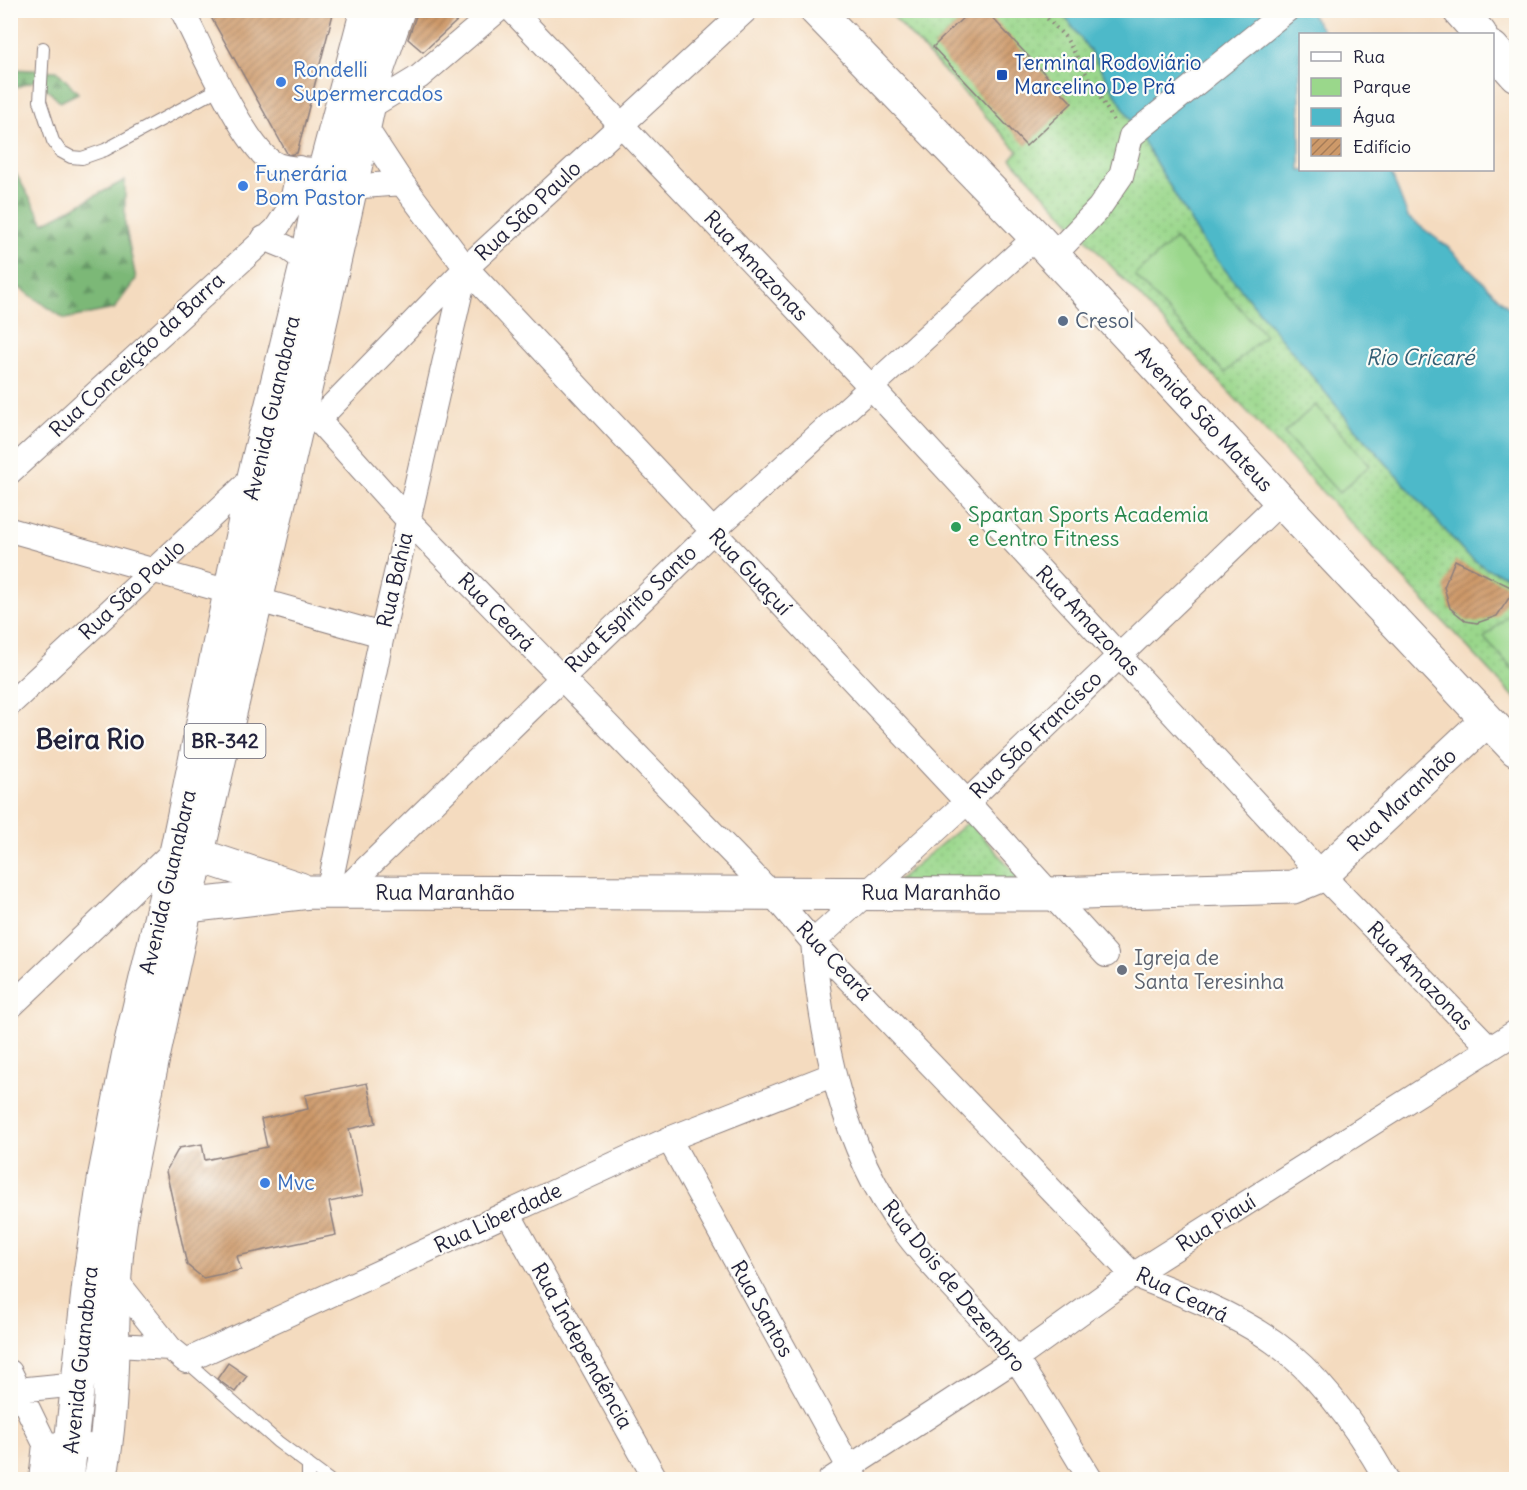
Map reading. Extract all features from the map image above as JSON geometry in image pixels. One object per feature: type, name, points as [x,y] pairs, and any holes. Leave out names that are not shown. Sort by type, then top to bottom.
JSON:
[{"type":"main road","name":"Avenida Guanabara","points":[[100,1479],[107,1447],[99,1344],[105,1174],[131,1042],[188,851],[244,594],[254,477],[307,262],[324,176],[367,10]]},
{"type":"main road","name":"Avenida Guanabara","points":[[244,594],[308,417],[324,176],[366,116],[378,68],[398,10]]},
{"type":"main road","name":"Avenida São Mateus","points":[[816,10],[1044,246],[1516,750]]},
{"type":"main road","points":[[1459,10],[1479,33]]},
{"type":"main road","points":[[1494,50],[1516,75]]},
{"type":"main road","name":"Rua Maranhão","points":[[187,906],[326,893],[1049,894],[1293,887],[1322,875],[1487,720]]},
{"type":"main road","name":"Avenida Guanabara","points":[[102,1276],[123,1205],[187,906],[188,851]]},
{"type":"main road","name":"Rua Maranhão","points":[[188,851],[326,893]]},
{"type":"main road","name":"Avenida Guanabara","points":[[68,1479],[59,1446],[78,1384],[99,1344]]},
{"type":"street","points":[[182,10],[243,127],[263,156],[282,167],[324,176],[402,183]]},
{"type":"street","points":[[402,183],[366,116],[419,77],[498,10]]},
{"type":"street","name":"Rua Amazonas","points":[[513,10],[871,387],[1322,875],[1490,1048]]},
{"type":"street","name":"Rua São Paulo","points":[[308,417],[746,10]]},
{"type":"street","points":[[1129,142],[1287,10]]},
{"type":"street","points":[[378,68],[419,77]]},
{"type":"street","name":"Rua Espírito Santo","points":[[326,893],[559,678],[712,532],[871,387],[1044,246],[1099,208],[1121,176],[1129,142]]},
{"type":"street","name":"Rua Conceição da Barra","points":[[10,472],[276,229],[291,206],[324,176]]},
{"type":"street","name":"Rua Guaçuí","points":[[402,183],[466,268],[967,802],[1106,955]]},
{"type":"street","points":[[264,238],[286,247],[307,262]]},
{"type":"street","name":"Rua Bahia","points":[[326,893],[466,268]]},
{"type":"street","name":"Rua Ceará","points":[[308,417],[559,678],[772,894],[813,942],[1133,1275],[1186,1295],[1273,1341],[1301,1365],[1353,1425],[1387,1479]]},
{"type":"street","name":"Rua São Paulo","points":[[10,704],[254,477]]},
{"type":"street","name":"Rua São Francisco","points":[[813,942],[967,802],[1281,501]]},
{"type":"street","points":[[10,530],[244,594],[382,635]]},
{"type":"street","points":[[10,1007],[188,851]]},
{"type":"street","name":"Rua Dois de Dezembro","points":[[813,942],[818,993],[832,1075],[859,1152],[879,1192],[903,1230],[1016,1359],[1091,1479]]},
{"type":"street","name":"Rua Piauí","points":[[845,1475],[1016,1359],[1133,1275],[1516,1032]]},
{"type":"street","name":"Rua Liberdade","points":[[178,1355],[508,1213],[669,1139],[832,1075]]},
{"type":"street","name":"Rua Santos","points":[[669,1139],[845,1475]]},
{"type":"street","name":"Rua Independência","points":[[508,1213],[656,1479]]},
{"type":"street","points":[[102,1276],[178,1355]]},
{"type":"street","points":[[99,1344],[178,1355]]},
{"type":"street","points":[[14,1381],[78,1384]]},
{"type":"street","points":[[14,1381],[59,1446]]},
{"type":"street","points":[[59,1446],[107,1447]]},
{"type":"street","points":[[41,1479],[59,1446]]},
{"type":"lane","points":[[43,48],[40,101],[53,141],[60,151],[71,157],[82,158],[105,150],[222,87]]},
{"type":"lane","points":[[178,1355],[278,1442],[329,1479]]},
{"type":"lane","points":[[308,1464],[308,1479]]},
{"type":"path","points":[[1039,10],[1066,38],[1129,142]]},
{"type":"green space","points":[[888,11],[1061,11],[1090,51],[1204,244],[1348,420],[1467,555],[1487,569],[1516,579],[1516,699],[1011,159],[1018,151]]},
{"type":"green space","points":[[10,69],[57,71],[78,93],[60,102],[37,80],[11,89]]},
{"type":"green space","points":[[11,165],[44,223],[125,180],[125,224],[136,279],[114,309],[65,319],[11,282]]},
{"type":"green space","points":[[1175,239],[1265,335],[1225,373],[1135,276]]},
{"type":"green space","points":[[1315,405],[1370,465],[1339,493],[1284,433]]},
{"type":"green space","points":[[1516,608],[1516,672],[1484,638]]},
{"type":"green space","points":[[969,821],[1021,880],[896,882]]},
{"type":"water","name":"Rio Cricaré","points":[[1061,11],[1309,11],[1324,33],[1299,33],[1299,171],[1390,171],[1408,217],[1449,248],[1516,315],[1516,579],[1487,569],[1467,555],[1348,420],[1204,244],[1090,51]]},
{"type":"building","name":"Rondelli Supermercados","points":[[207,10],[334,10],[297,153],[288,155]]},
{"type":"building","points":[[418,10],[469,10],[423,52],[408,39]]},
{"type":"building","name":"Terminal Rodoviário Marcelino De Prá","points":[[971,10],[985,10],[1072,103],[1026,146],[933,47]]},
{"type":"building","points":[[1455,560],[1515,589],[1497,616],[1477,623],[1466,621],[1450,608],[1444,587]]},
{"type":"building","name":"Mvc","points":[[367,1083],[376,1123],[349,1129],[363,1195],[329,1202],[336,1235],[237,1256],[241,1270],[203,1278],[187,1265],[166,1171],[179,1148],[202,1144],[205,1160],[267,1147],[261,1119],[308,1109],[305,1095]]},
{"type":"building","points":[[228,1363],[247,1376],[235,1392],[217,1379]]},
{"type":"place","name":"Terminal Rodoviário Marcelino De Prá","points":[[1002,75]]},
{"type":"place","name":"Rondelli Supermercados","points":[[281,82]]},
{"type":"place","name":"Funerária Bom Pastor","points":[[243,186]]},
{"type":"place","name":"Cresol","points":[[1063,321]]},
{"type":"place","name":"Spartan Sports Academia e Centro Fitness","points":[[956,527]]},
{"type":"place","name":"Igreja de Santa Teresinha","points":[[1122,970]]},
{"type":"place","name":"Mvc","points":[[265,1183]]},
{"type":"district","name":"Beira Rio","points":[[90,740]]}]
